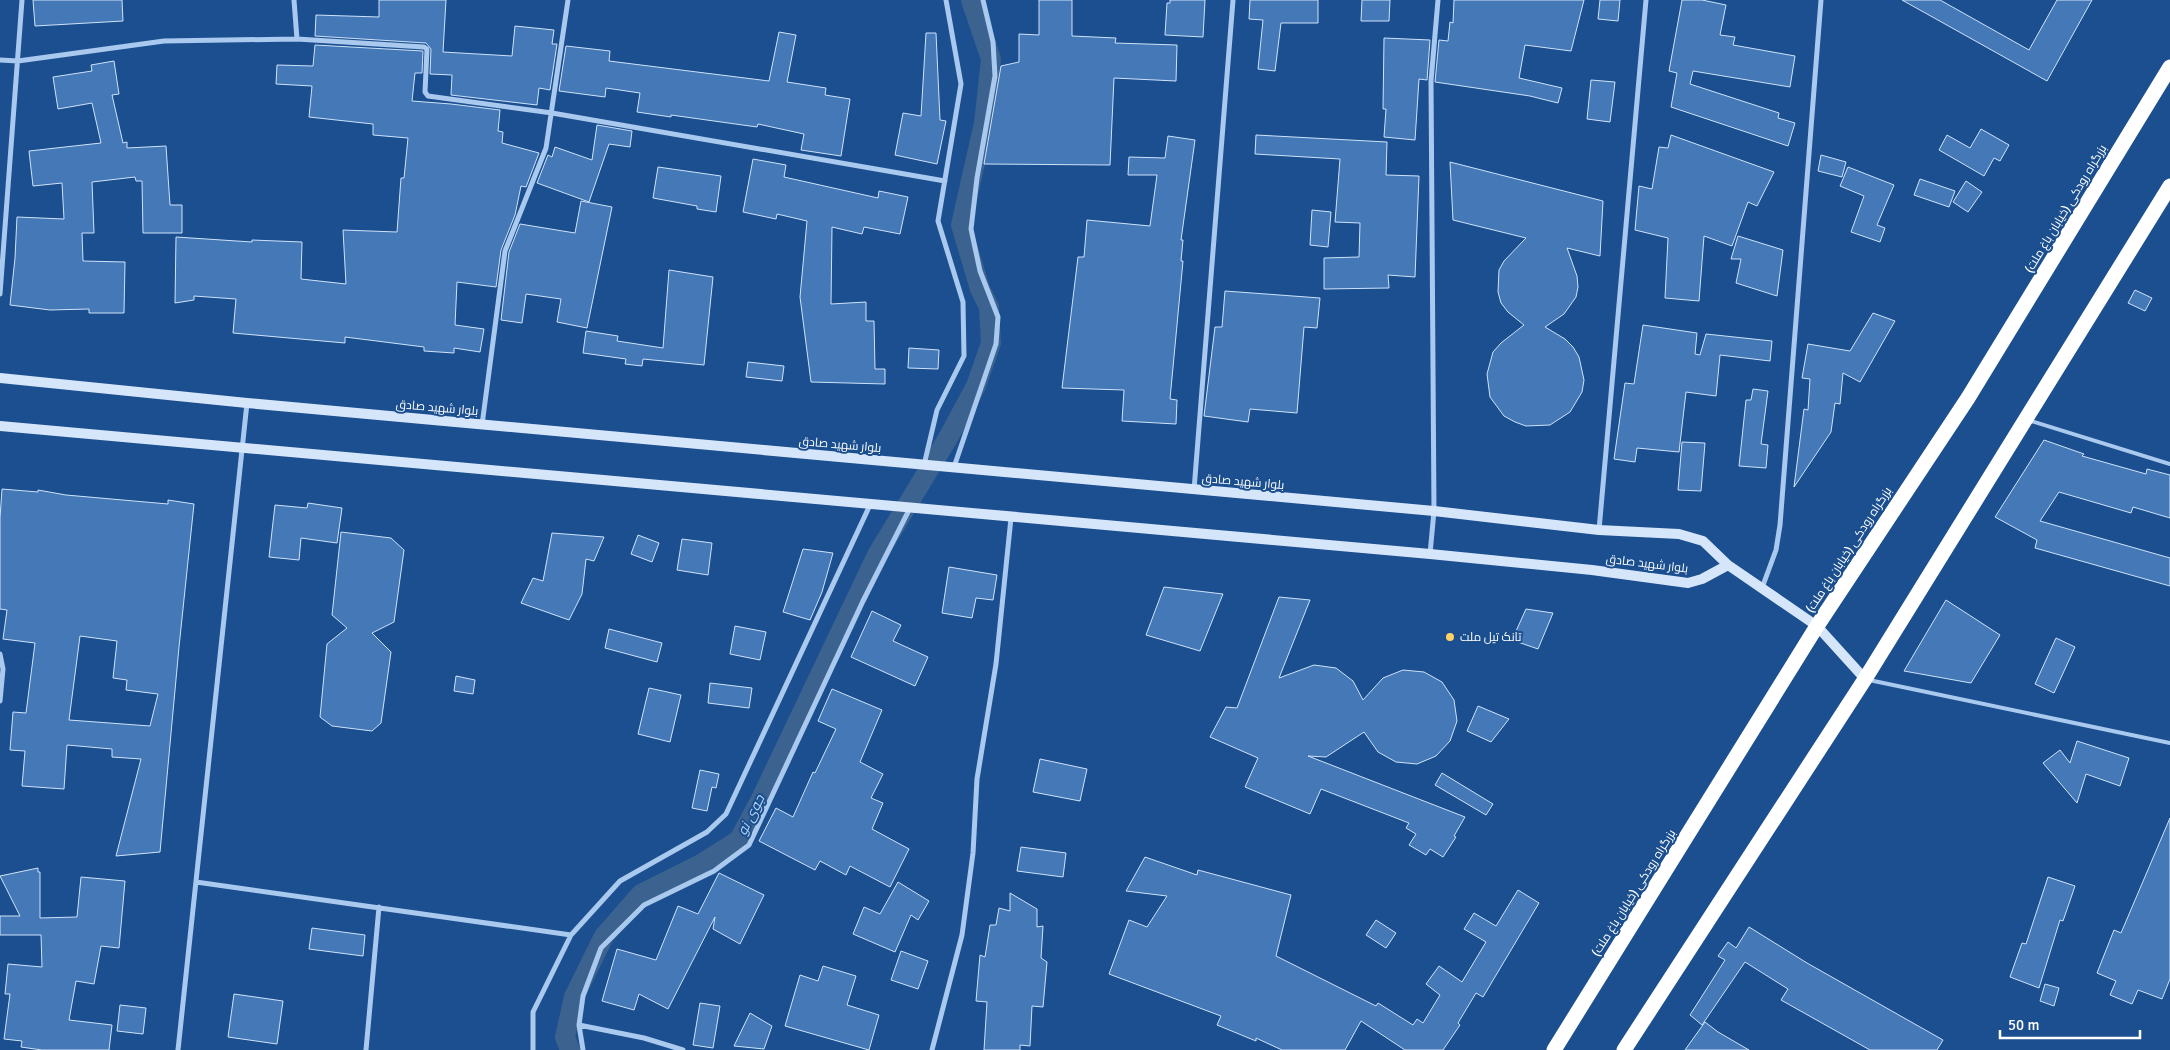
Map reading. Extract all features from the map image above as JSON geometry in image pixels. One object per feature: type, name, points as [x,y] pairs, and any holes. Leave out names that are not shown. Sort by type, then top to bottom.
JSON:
[{"type":"highway","name":"بزرگراه رودکی (خیابان باغ ملت)","points":[[1554,1050],[1817,626],[1968,398],[2170,67]]},
{"type":"highway","points":[[1624,1050],[1864,679],[2170,186]]},
{"type":"main road","name":"بلوار شهید صادق","points":[[0,378],[482,425],[1434,511],[1598,530],[1679,534],[1703,541],[1728,565],[1702,579],[1688,583],[1592,570],[1430,554],[0,426]]},
{"type":"main road","points":[[1728,565],[1817,626],[1864,679]]},
{"type":"street","points":[[0,294],[22,0]]},
{"type":"street","points":[[294,0],[297,39]]},
{"type":"street","points":[[482,425],[505,251],[546,148],[568,0]]},
{"type":"street","points":[[924,465],[937,410],[964,356],[963,302],[938,221],[960,84],[946,0]]},
{"type":"street","points":[[953,468],[996,344],[998,317],[980,271],[971,229],[977,178],[995,76],[993,42],[983,0]]},
{"type":"street","points":[[1194,490],[1233,0]]},
{"type":"street","points":[[1430,554],[1434,511],[1431,81],[1438,0]]},
{"type":"street","points":[[1598,530],[1646,0]]},
{"type":"street","points":[[1762,588],[1776,550],[1780,525],[1821,0]]},
{"type":"street","points":[[0,60],[18,61],[164,42],[297,39],[424,47],[427,49],[426,94],[552,113],[945,181]]},
{"type":"street","points":[[178,1050],[247,403]]},
{"type":"street","points":[[533,1050],[533,1012],[570,935],[620,881],[707,832],[726,814],[870,504]]},
{"type":"street","points":[[583,1050],[579,1025],[584,996],[601,948],[644,905],[714,871],[749,845],[863,601],[910,508]]},
{"type":"street","points":[[932,1050],[962,935],[973,853],[977,779],[996,664],[1011,518]]},
{"type":"street","points":[[0,654],[3,669],[0,701]]},
{"type":"street","points":[[196,882],[570,935]]},
{"type":"street","points":[[366,1050],[379,907]]},
{"type":"street","points":[[579,1025],[644,1038],[683,1050]]},
{"type":"lane","points":[[2026,420],[2170,464]]},
{"type":"lane","points":[[1864,679],[2170,743]]},
{"type":"building","points":[[33,0],[122,0],[123,21],[35,26]]},
{"type":"building","points":[[379,0],[446,0],[443,52],[512,56],[515,26],[554,30],[552,44],[557,44],[550,90],[539,88],[537,105],[451,95],[452,75],[430,74],[431,49],[426,43],[315,36],[316,15],[379,17]]},
{"type":"building","points":[[1039,0],[1072,0],[1072,36],[1116,38],[1115,43],[1177,45],[1176,81],[1114,78],[1110,165],[984,164],[1001,66],[1019,62],[1019,34],[1039,35]]},
{"type":"building","points":[[1170,0],[1205,0],[1203,37],[1165,35],[1167,3],[1170,3]]},
{"type":"building","points":[[1250,0],[1318,0],[1318,23],[1281,23],[1275,71],[1258,69],[1263,20],[1249,19]]},
{"type":"building","points":[[1362,0],[1390,0],[1389,21],[1361,21]]},
{"type":"building","points":[[1454,0],[1584,0],[1571,51],[1525,45],[1519,78],[1562,88],[1558,103],[1530,96],[1435,82],[1439,40],[1448,41],[1450,22],[1453,23]]},
{"type":"building","points":[[1600,0],[1620,0],[1618,21],[1598,19]]},
{"type":"building","points":[[1682,0],[1702,0],[1726,5],[1720,35],[1735,37],[1733,45],[1795,56],[1790,87],[1693,71],[1690,84],[1779,113],[1778,118],[1795,123],[1788,146],[1671,107],[1677,73],[1669,71]]},
{"type":"building","points":[[1902,0],[1940,0],[2029,50],[2057,0],[2092,0],[2047,81]]},
{"type":"building","points":[[779,32],[796,35],[787,82],[826,88],[825,95],[850,99],[841,156],[801,150],[804,134],[758,124],[757,127],[637,112],[640,93],[606,88],[605,97],[559,91],[566,46],[610,51],[609,61],[769,81]]},
{"type":"building","points":[[926,33],[936,33],[940,120],[946,121],[937,164],[895,155],[903,113],[921,116]]},
{"type":"building","points":[[1384,38],[1430,40],[1427,80],[1419,79],[1415,140],[1384,137],[1386,109],[1383,109]]},
{"type":"building","points":[[315,45],[423,51],[422,73],[415,73],[412,101],[500,110],[498,131],[503,132],[502,143],[539,153],[526,187],[521,186],[515,215],[501,250],[496,287],[457,282],[455,325],[484,329],[480,352],[454,348],[454,353],[424,351],[424,347],[345,337],[345,343],[233,333],[236,299],[194,296],[194,300],[175,303],[176,237],[252,242],[252,240],[302,242],[301,279],[346,284],[343,230],[397,232],[401,178],[404,178],[408,138],[373,135],[373,124],[309,117],[312,86],[276,84],[277,65],[313,66]]},
{"type":"building","points":[[114,61],[119,94],[112,95],[123,143],[127,142],[127,148],[166,146],[170,205],[182,205],[182,233],[143,233],[142,181],[136,181],[135,177],[92,182],[94,233],[82,233],[83,261],[125,262],[124,313],[89,313],[89,309],[50,310],[10,305],[17,217],[64,219],[62,183],[33,186],[29,151],[101,143],[92,103],[58,109],[53,77],[92,71],[91,65]]},
{"type":"building","points":[[1591,80],[1615,82],[1610,122],[1587,119]]},
{"type":"building","points":[[597,125],[632,131],[630,147],[609,144],[589,202],[537,183],[548,155],[552,157],[555,147],[592,160]]},
{"type":"building","points":[[1981,129],[2009,145],[2000,161],[1994,158],[1984,176],[1939,150],[1947,135],[1970,148]]},
{"type":"building","points":[[1256,135],[1387,142],[1386,175],[1419,176],[1415,277],[1388,275],[1389,288],[1324,289],[1324,258],[1359,257],[1360,223],[1335,222],[1340,159],[1255,154]]},
{"type":"building","points":[[1671,135],[1774,172],[1757,206],[1748,202],[1732,246],[1704,236],[1699,301],[1665,298],[1668,238],[1635,230],[1639,186],[1652,189],[1659,147],[1668,148]]},
{"type":"building","points":[[1168,136],[1195,140],[1181,240],[1183,240],[1181,261],[1183,261],[1170,399],[1177,400],[1176,424],[1122,421],[1124,390],[1062,388],[1078,257],[1084,257],[1087,220],[1150,226],[1157,175],[1128,175],[1129,157],[1165,158]]},
{"type":"building","points":[[1821,155],[1846,162],[1842,177],[1818,171]]},
{"type":"building","points":[[753,159],[786,165],[784,177],[878,198],[879,191],[908,197],[900,234],[864,227],[862,234],[832,227],[831,304],[866,302],[866,321],[874,321],[875,369],[885,369],[885,384],[811,382],[800,297],[807,221],[777,214],[776,219],[743,212]]},
{"type":"building","points":[[1450,162],[1603,201],[1600,256],[1567,248],[1577,276],[1578,287],[1576,297],[1564,314],[1545,327],[1565,339],[1573,347],[1579,357],[1584,380],[1582,392],[1570,412],[1550,425],[1526,426],[1515,422],[1504,416],[1490,397],[1487,374],[1493,352],[1501,343],[1524,325],[1508,312],[1501,303],[1498,292],[1499,270],[1504,261],[1526,238],[1453,220]]},
{"type":"building","points":[[658,167],[721,176],[716,212],[697,209],[697,206],[653,198]]},
{"type":"building","points":[[1848,167],[1894,185],[1877,225],[1885,228],[1880,242],[1851,232],[1864,196],[1840,186]]},
{"type":"building","points":[[1920,179],[1955,191],[1949,207],[1914,195]]},
{"type":"building","points":[[1966,181],[1982,192],[1968,212],[1953,202]]},
{"type":"building","points":[[581,201],[612,207],[587,328],[557,322],[561,299],[526,294],[522,323],[501,320],[509,252],[520,224],[575,233]]},
{"type":"building","points":[[1312,210],[1331,212],[1328,247],[1310,245]]},
{"type":"building","points":[[1738,236],[1783,250],[1777,296],[1736,283],[1741,259],[1731,259]]},
{"type":"building","points":[[669,270],[713,277],[704,365],[643,359],[642,366],[625,364],[626,359],[583,353],[586,331],[618,336],[617,341],[663,348]]},
{"type":"building","points":[[2135,290],[2152,298],[2145,311],[2128,303]]},
{"type":"building","points":[[1225,291],[1320,298],[1317,328],[1304,327],[1297,413],[1250,409],[1248,422],[1204,416],[1215,327],[1222,327]]},
{"type":"building","points":[[1873,313],[1895,321],[1860,382],[1843,373],[1840,404],[1835,403],[1831,432],[1794,487],[1804,409],[1808,410],[1810,379],[1802,378],[1808,344],[1850,351]]},
{"type":"building","points":[[1643,325],[1697,333],[1695,354],[1700,355],[1706,334],[1772,341],[1770,361],[1720,355],[1716,396],[1686,392],[1679,452],[1637,448],[1635,462],[1614,459],[1625,383],[1634,384]]},
{"type":"building","points":[[909,348],[939,350],[938,369],[908,368]]},
{"type":"building","points":[[748,362],[784,366],[782,381],[746,377]]},
{"type":"building","points":[[1753,389],[1768,391],[1761,444],[1768,445],[1766,468],[1739,466],[1746,400],[1751,400]]},
{"type":"building","points":[[2044,440],[2084,454],[2082,456],[2146,474],[2147,469],[2170,475],[2170,518],[2133,507],[2131,513],[2059,492],[2040,521],[2170,558],[2170,586],[2035,548],[2037,540],[1995,517]]},
{"type":"building","points":[[1682,442],[1705,443],[1701,491],[1678,490]]},
{"type":"building","points":[[2,489],[38,492],[38,490],[66,495],[168,504],[168,500],[194,504],[160,852],[116,856],[141,759],[112,757],[112,749],[67,745],[64,789],[22,786],[25,751],[10,750],[13,712],[26,713],[35,643],[3,639],[7,610],[0,609],[0,518]],"holes":[[[80,636],[117,641],[113,678],[127,680],[126,690],[158,694],[150,726],[69,720]]]},
{"type":"building","points":[[308,503],[342,508],[337,543],[301,538],[299,560],[269,557],[275,505],[307,508]]},
{"type":"building","points":[[341,532],[391,538],[404,550],[394,622],[372,633],[391,652],[381,723],[372,731],[332,726],[320,717],[327,644],[347,628],[332,615]]},
{"type":"building","points":[[552,533],[604,537],[594,561],[586,559],[582,594],[569,620],[521,603],[533,578],[543,581]]},
{"type":"building","points":[[638,535],[659,543],[652,562],[631,554]]},
{"type":"building","points":[[682,539],[712,543],[708,575],[677,570]]},
{"type":"building","points":[[803,549],[833,553],[822,592],[810,620],[783,612]]},
{"type":"building","points":[[949,567],[997,575],[993,600],[976,598],[972,618],[942,613]]},
{"type":"building","points":[[1164,587],[1223,594],[1200,651],[1146,635]]},
{"type":"building","points":[[1279,597],[1310,600],[1279,678],[1314,665],[1336,668],[1353,681],[1363,700],[1383,678],[1403,670],[1424,672],[1442,682],[1454,700],[1457,721],[1450,741],[1436,756],[1417,764],[1396,762],[1378,752],[1364,732],[1326,757],[1308,756],[1465,817],[1454,836],[1456,837],[1443,857],[1430,849],[1426,855],[1409,845],[1416,834],[1406,828],[1409,823],[1321,789],[1310,814],[1245,787],[1258,758],[1210,737],[1226,707],[1237,708]]},
{"type":"building","points":[[1946,600],[2000,635],[1971,683],[1904,671]]},
{"type":"building","points":[[1526,609],[1553,613],[1538,649],[1512,640]]},
{"type":"building","points":[[872,611],[901,625],[893,641],[928,657],[915,686],[851,657]]},
{"type":"building","points":[[735,626],[766,632],[760,660],[730,654]]},
{"type":"building","points":[[609,629],[662,643],[657,662],[605,648]]},
{"type":"building","points":[[2056,638],[2075,647],[2054,693],[2035,684]]},
{"type":"building","points":[[456,676],[475,680],[473,694],[454,691]]},
{"type":"building","points":[[710,683],[752,688],[749,708],[708,703]]},
{"type":"building","points":[[649,688],[681,695],[670,742],[638,734]]},
{"type":"building","points":[[832,689],[882,710],[860,762],[883,774],[871,798],[883,803],[872,829],[909,849],[890,887],[850,866],[846,875],[820,861],[815,870],[759,841],[776,808],[793,817],[813,772],[815,773],[836,729],[818,721]]},
{"type":"building","points":[[1478,706],[1509,719],[1491,742],[1467,731]]},
{"type":"building","points":[[2077,741],[2129,758],[2120,786],[2086,774],[2077,803],[2043,763],[2060,750],[2070,763]]},
{"type":"building","points":[[1040,759],[1087,769],[1080,801],[1033,792]]},
{"type":"building","points":[[700,770],[719,774],[716,788],[712,787],[707,811],[692,808]]},
{"type":"building","points":[[1442,773],[1493,804],[1486,815],[1435,785]]},
{"type":"building","points":[[2170,818],[2170,979],[2162,999],[2138,990],[2132,1004],[2110,995],[2116,981],[2097,973],[2114,930],[2121,933]]},
{"type":"building","points":[[1021,847],[1066,853],[1063,877],[1017,871]]},
{"type":"building","points":[[1145,857],[1197,875],[1198,870],[1291,895],[1276,956],[1376,1006],[1378,1003],[1413,1025],[1417,1019],[1423,1023],[1440,995],[1426,984],[1439,966],[1462,982],[1486,942],[1464,929],[1474,913],[1496,926],[1518,890],[1539,903],[1483,997],[1476,993],[1458,1023],[1460,1025],[1443,1050],[1405,1050],[1361,1021],[1345,1050],[1282,1050],[1256,1038],[1256,1041],[1217,1025],[1221,1016],[1109,974],[1129,920],[1147,927],[1167,896],[1126,891]]},
{"type":"building","points":[[38,868],[38,872],[40,872],[40,918],[77,917],[81,877],[125,881],[119,948],[101,946],[94,984],[76,981],[69,1020],[112,1025],[109,1050],[42,1050],[21,1047],[22,1041],[4,1039],[10,994],[5,994],[8,964],[42,967],[41,935],[0,935],[0,916],[20,916],[0,876]]},
{"type":"building","points":[[719,873],[764,895],[740,944],[713,929],[715,917],[668,1009],[639,994],[634,1010],[602,1001],[617,949],[656,960],[678,906],[698,914]]},
{"type":"building","points":[[2048,877],[2075,886],[2063,921],[2060,920],[2039,988],[2010,977],[2022,943],[2026,944]]},
{"type":"building","points":[[898,882],[929,901],[918,920],[911,915],[895,952],[853,934],[864,907],[880,914]]},
{"type":"building","points":[[1010,893],[1037,909],[1037,927],[1043,926],[1041,958],[1047,962],[1043,1007],[1032,1006],[1030,1046],[1020,1045],[1020,1050],[984,1050],[987,1002],[976,1001],[980,955],[985,957],[990,925],[996,925],[999,908],[1010,911]]},
{"type":"building","points":[[1376,920],[1396,933],[1386,948],[1366,935]]},
{"type":"building","points":[[1749,927],[1807,963],[1943,1040],[1937,1050],[1870,1050],[1781,1000],[1788,989],[1745,962],[1702,1025],[1690,1015],[1725,960],[1718,956],[1728,942],[1736,948]]},
{"type":"building","points":[[312,928],[365,935],[363,956],[309,949]]},
{"type":"building","points":[[901,951],[928,961],[918,989],[891,980]]},
{"type":"building","points":[[823,966],[856,976],[847,1005],[879,1015],[869,1050],[785,1026],[800,975],[818,981]]},
{"type":"building","points":[[2045,984],[2059,988],[2054,1006],[2040,1001]]},
{"type":"building","points":[[234,994],[283,1001],[277,1044],[228,1037]]},
{"type":"building","points":[[700,1003],[720,1006],[713,1048],[693,1045]]},
{"type":"building","points":[[120,1005],[146,1008],[143,1034],[117,1031]]},
{"type":"building","points":[[750,1013],[772,1026],[764,1049],[734,1046]]},
{"type":"building","points":[[1705,1022],[1718,1032],[1749,1050],[1685,1050]]},
{"type":"waterway","name":"جوی نو","points":[[570,1050],[565,1037],[574,997],[604,936],[641,894],[701,864],[739,840],[761,799],[877,555],[948,438],[976,386],[991,343],[989,307],[980,289],[961,225],[984,123],[991,59],[971,0]]},
{"type":"place","name":"تانک تیل ملت","points":[[1450,637]]}]
